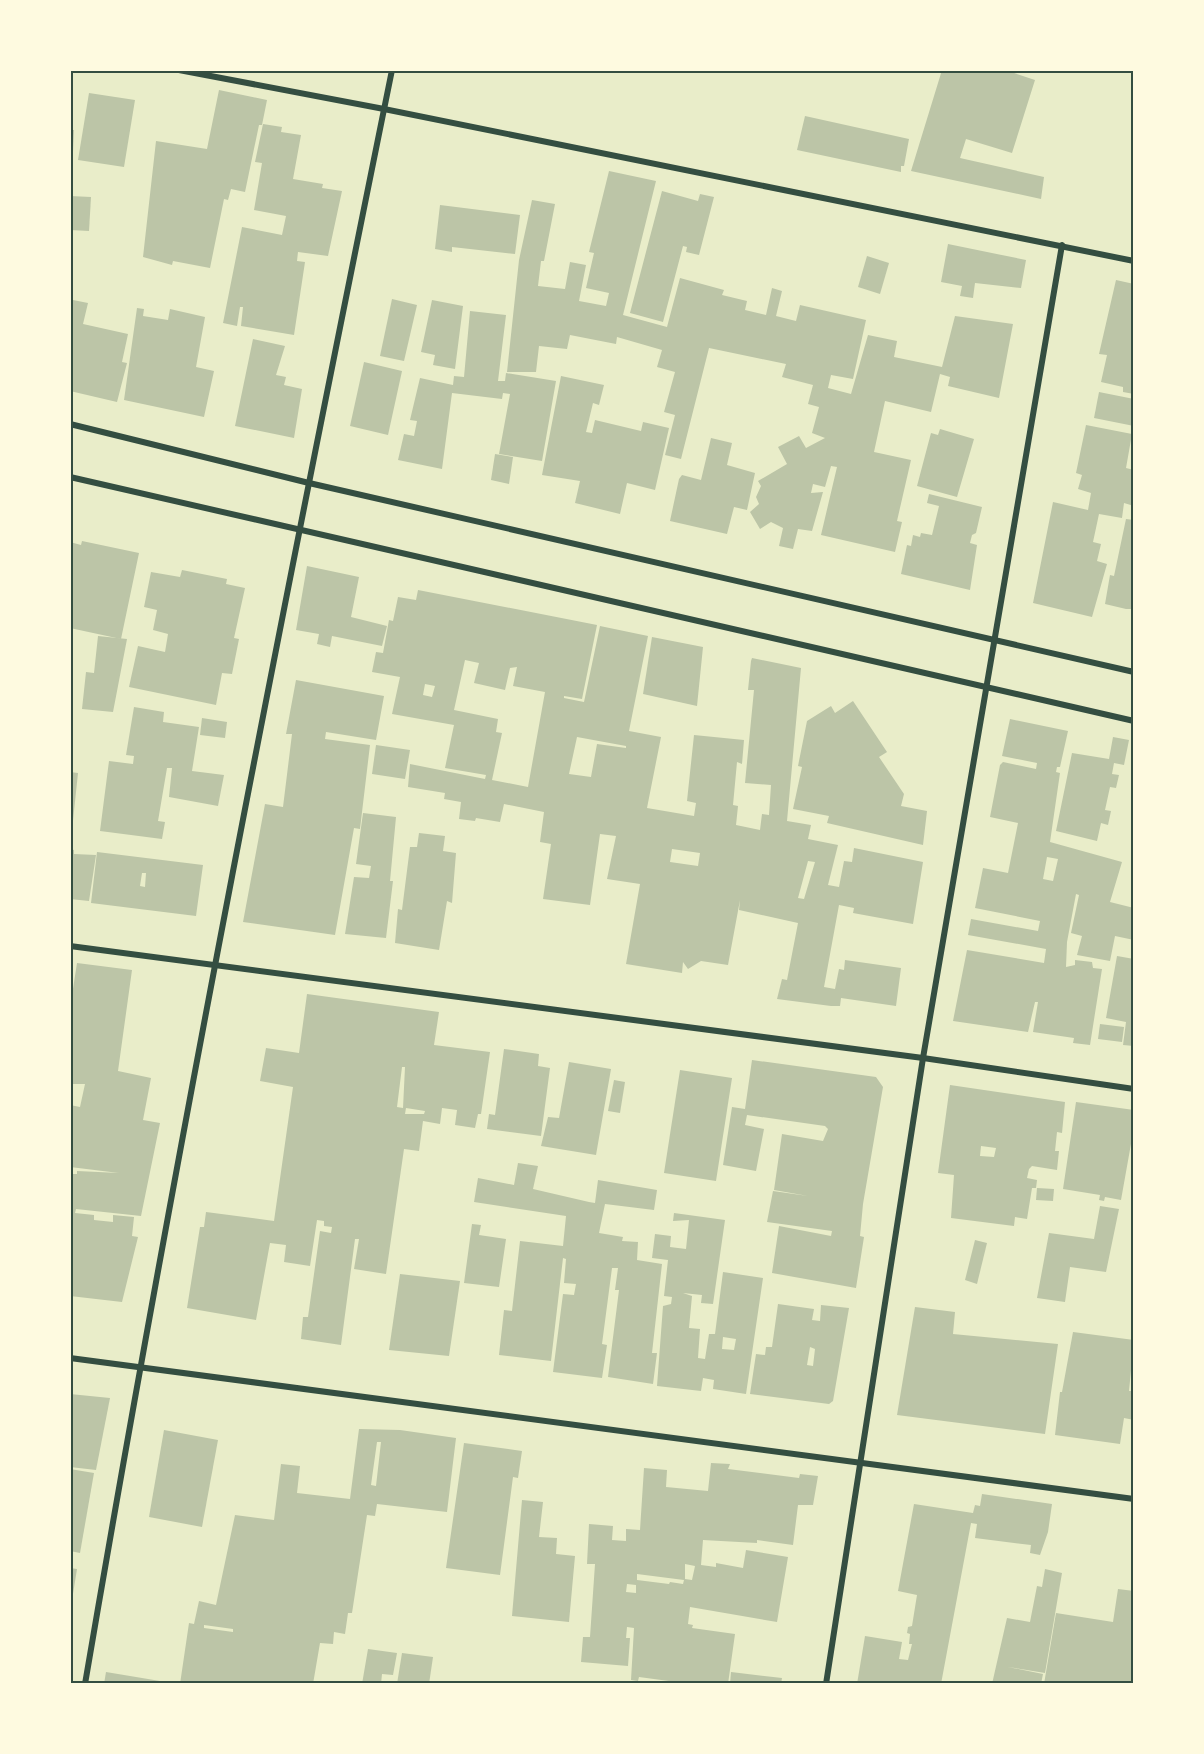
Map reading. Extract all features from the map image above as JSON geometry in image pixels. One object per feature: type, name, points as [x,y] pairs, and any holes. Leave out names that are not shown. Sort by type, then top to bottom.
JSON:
[{"type":"street","points":[[179,70],[384,109],[1134,261]]},
{"type":"street","points":[[85,1683],[139,1367],[215,964],[299,530],[392,70]]},
{"type":"street","points":[[826,1683],[923,1058],[1062,245]]},
{"type":"street","points":[[70,424],[309,483],[1134,672]]},
{"type":"street","points":[[70,477],[1134,721]]},
{"type":"street","points":[[70,946],[923,1058],[1134,1089]]},
{"type":"street","points":[[70,1358],[1134,1499]]},
{"type":"building","points":[[942,70],[1005,70],[1035,80],[1012,153],[966,139],[960,158],[1044,177],[1041,199],[911,171]]},
{"type":"building","points":[[219,90],[267,100],[262,125],[259,125],[245,192],[231,189],[228,200],[224,199],[210,268],[173,261],[172,265],[143,257],[156,141],[207,149]]},
{"type":"building","points":[[89,93],[135,100],[124,167],[78,160]]},
{"type":"building","points":[[805,116],[909,139],[901,172],[797,150]]},
{"type":"building","points":[[263,124],[282,127],[281,132],[301,135],[293,179],[323,184],[322,188],[342,191],[328,256],[298,252],[297,261],[305,262],[294,335],[241,326],[243,307],[240,307],[237,326],[223,323],[242,227],[282,235],[286,216],[254,210],[262,163],[255,162]]},
{"type":"building","points":[[70,130],[74,130],[72,172],[70,172]]},
{"type":"building","points":[[609,171],[656,181],[623,315],[667,327],[680,278],[724,290],[722,295],[747,301],[745,310],[766,315],[772,288],[782,291],[776,316],[796,321],[800,305],[866,320],[853,379],[831,375],[828,388],[851,394],[868,335],[897,341],[894,357],[942,367],[955,316],[1013,324],[999,398],[948,386],[950,377],[940,374],[931,412],[885,401],[874,452],[911,460],[897,521],[902,522],[895,552],[821,535],[837,467],[831,466],[825,487],[813,484],[811,493],[823,492],[812,531],[798,529],[793,549],[779,546],[783,528],[771,522],[760,529],[750,512],[759,504],[756,497],[761,486],[758,481],[787,464],[778,447],[799,436],[806,448],[825,438],[812,433],[819,407],[808,404],[813,385],[782,377],[786,364],[709,348],[681,459],[665,455],[675,415],[664,412],[675,372],[657,367],[662,350],[617,337],[616,344],[570,335],[567,349],[539,346],[536,372],[507,372],[519,260],[532,200],[555,204],[544,261],[541,261],[538,286],[565,289],[570,262],[586,265],[579,301],[606,306],[609,293],[586,288],[594,253],[589,252]]},
{"type":"building","points":[[662,191],[698,201],[700,194],[714,197],[699,255],[686,252],[687,247],[683,246],[663,322],[630,313]]},
{"type":"building","points":[[70,196],[91,197],[89,231],[70,230]]},
{"type":"building","points":[[440,205],[520,215],[515,254],[452,247],[452,252],[435,249]]},
{"type":"building","points":[[948,244],[1026,260],[1021,288],[975,283],[973,298],[960,296],[962,286],[941,282]]},
{"type":"building","points":[[867,256],[889,263],[880,294],[858,287]]},
{"type":"building","points":[[1116,280],[1134,284],[1134,394],[1123,392],[1123,387],[1101,382],[1107,355],[1099,354]]},
{"type":"building","points":[[392,299],[417,305],[404,361],[380,356]]},
{"type":"building","points":[[73,300],[88,303],[83,324],[128,334],[122,362],[127,363],[117,402],[70,391]]},
{"type":"building","points":[[432,300],[463,306],[455,369],[433,365],[435,355],[421,352]]},
{"type":"building","points":[[137,308],[144,309],[143,316],[168,320],[170,309],[205,317],[196,367],[214,371],[204,417],[124,400]]},
{"type":"building","points":[[470,311],[506,315],[498,381],[505,381],[506,373],[556,381],[542,461],[499,454],[510,394],[503,393],[502,399],[452,393],[442,469],[398,460],[404,434],[414,436],[417,421],[410,420],[420,378],[453,385],[454,376],[464,377]]},
{"type":"building","points":[[253,339],[285,346],[276,375],[286,377],[284,385],[302,389],[294,438],[235,426]]},
{"type":"building","points":[[364,362],[402,371],[388,435],[350,426]]},
{"type":"building","points":[[561,376],[604,385],[599,405],[593,403],[586,432],[592,433],[595,420],[641,431],[643,422],[669,428],[655,490],[627,483],[620,514],[575,503],[580,481],[542,475]]},
{"type":"building","points":[[1099,392],[1134,399],[1134,426],[1094,418]]},
{"type":"building","points":[[1086,425],[1132,434],[1126,468],[1134,470],[1134,506],[1124,503],[1122,518],[1099,514],[1093,542],[1101,544],[1097,561],[1107,564],[1092,617],[1033,603],[1053,502],[1088,510],[1091,493],[1078,489],[1082,475],[1076,473]]},
{"type":"building","points":[[940,429],[974,439],[957,497],[917,486],[931,433],[938,435]]},
{"type":"building","points":[[711,438],[732,443],[727,465],[755,473],[747,510],[734,507],[727,534],[670,521],[679,479],[682,475],[701,480]]},
{"type":"building","points":[[495,454],[513,457],[509,484],[491,480]]},
{"type":"building","points":[[929,494],[982,507],[976,533],[972,535],[970,543],[977,545],[970,590],[901,574],[907,545],[911,546],[913,535],[920,537],[921,533],[932,535],[939,506],[927,503]]},
{"type":"building","points":[[1126,519],[1134,520],[1134,609],[1105,604],[1110,575],[1114,576]]},
{"type":"building","points":[[82,541],[139,553],[121,639],[70,628],[70,542],[81,545]]},
{"type":"building","points":[[307,566],[359,577],[351,617],[387,626],[382,646],[332,636],[330,647],[317,644],[319,634],[296,630]]},
{"type":"building","points":[[182,570],[227,579],[226,584],[245,588],[234,638],[239,639],[232,674],[222,673],[216,705],[129,687],[138,646],[165,652],[168,634],[153,630],[157,610],[144,607],[151,572],[180,577]]},
{"type":"building","points":[[418,590],[597,625],[582,699],[564,696],[564,698],[584,702],[600,626],[648,636],[629,731],[661,737],[647,808],[694,816],[696,803],[687,801],[694,735],[744,740],[742,764],[737,762],[733,805],[738,806],[736,825],[760,830],[762,814],[769,815],[771,785],[745,783],[754,690],[748,690],[751,661],[752,658],[801,668],[787,821],[811,825],[808,839],[838,845],[828,885],[839,887],[844,861],[852,862],[854,848],[923,862],[913,924],[853,913],[854,908],[839,905],[824,987],[835,989],[839,969],[844,970],[845,960],[901,968],[896,1006],[841,998],[840,1006],[777,999],[782,979],[787,980],[798,923],[739,910],[740,900],[728,965],[701,961],[688,969],[683,962],[682,973],[626,964],[640,884],[607,879],[616,836],[600,834],[590,905],[543,899],[551,844],[540,842],[544,812],[504,804],[500,822],[476,818],[475,821],[459,819],[461,802],[444,799],[445,793],[408,787],[410,764],[485,779],[486,775],[445,768],[454,725],[392,714],[400,677],[372,672],[376,652],[383,653],[389,620],[393,621],[398,597],[416,600]],"holes":[[[465,660],[479,663],[474,683],[505,690],[510,668],[517,667],[513,686],[545,692],[528,787],[492,780],[502,733],[496,732],[498,719],[454,710]],[[425,684],[435,686],[432,697],[423,695]],[[577,737],[626,746],[626,748],[597,744],[591,777],[569,774]],[[672,849],[700,853],[698,866],[670,862]],[[808,861],[815,862],[804,899],[798,898]]]},
{"type":"building","points":[[98,636],[127,639],[113,712],[82,709],[86,672],[94,673]]},
{"type":"building","points":[[652,637],[703,647],[697,706],[643,694]]},
{"type":"building","points":[[296,680],[384,696],[376,740],[326,732],[325,739],[370,745],[360,829],[354,828],[335,935],[243,922],[265,804],[283,807],[292,734],[286,734]]},
{"type":"building","points":[[853,701],[887,752],[879,757],[904,794],[901,806],[927,811],[923,845],[827,823],[829,816],[793,809],[802,767],[798,766],[807,721],[831,706],[835,713]]},
{"type":"building","points":[[134,707],[164,712],[163,722],[199,727],[192,771],[224,775],[218,806],[169,797],[172,768],[167,768],[158,821],[165,822],[162,839],[100,831],[109,761],[133,764],[134,756],[126,755]]},
{"type":"building","points":[[202,718],[227,722],[225,738],[200,735]]},
{"type":"building","points":[[1010,719],[1068,731],[1060,767],[1057,767],[1056,772],[1060,773],[1050,842],[1122,862],[1110,902],[1134,908],[1134,940],[1115,936],[1110,961],[1077,955],[1082,936],[1071,933],[1079,895],[1076,894],[1067,942],[1066,967],[1075,965],[1075,960],[1092,962],[1093,968],[1102,969],[1090,1045],[1073,1043],[1074,1038],[1033,1032],[1038,1002],[1035,1002],[1028,1032],[953,1021],[967,950],[1044,963],[1046,949],[968,935],[971,919],[1038,931],[1040,921],[975,908],[983,868],[1008,873],[1018,823],[990,817],[1000,765],[1003,762],[1036,769],[1037,763],[1002,756]],"holes":[[[1047,857],[1058,859],[1053,881],[1043,879]]]},
{"type":"building","points":[[1113,737],[1129,740],[1124,765],[1114,763],[1112,774],[1119,775],[1116,788],[1110,787],[1105,810],[1111,811],[1108,825],[1101,823],[1097,841],[1056,831],[1072,753],[1109,759]]},
{"type":"building","points":[[376,745],[410,750],[405,779],[372,774]]},
{"type":"building","points":[[70,772],[78,773],[72,830],[70,830]]},
{"type":"building","points":[[363,813],[396,817],[390,881],[393,881],[386,938],[345,934],[354,877],[369,878],[371,866],[356,864]]},
{"type":"building","points":[[419,833],[445,836],[443,851],[456,853],[452,903],[447,901],[439,950],[395,943],[398,909],[402,910],[410,847],[417,847]]},
{"type":"building","points":[[70,849],[74,850],[74,854],[96,855],[89,901],[70,899]]},
{"type":"building","points":[[97,852],[203,865],[196,916],[91,903]],"holes":[[[142,873],[146,873],[145,887],[140,886]]]},
{"type":"building","points":[[1117,956],[1134,959],[1134,1046],[1123,1045],[1126,1022],[1106,1018]]},
{"type":"building","points":[[77,963],[132,970],[118,1071],[151,1078],[143,1120],[160,1123],[141,1216],[76,1209],[75,1213],[94,1215],[94,1220],[113,1222],[113,1215],[134,1217],[132,1236],[138,1237],[122,1302],[70,1296],[70,1174],[77,1174],[77,1171],[119,1173],[70,1167],[70,1105],[80,1107],[85,1084],[70,1084],[70,1008]]},
{"type":"building","points":[[307,994],[439,1012],[434,1045],[490,1052],[481,1114],[478,1114],[475,1128],[455,1125],[457,1110],[442,1108],[440,1124],[423,1121],[419,1151],[404,1149],[386,1274],[354,1269],[359,1239],[355,1239],[341,1345],[301,1339],[303,1317],[308,1317],[320,1231],[331,1233],[332,1227],[324,1226],[324,1221],[317,1220],[310,1266],[284,1262],[286,1245],[270,1243],[256,1320],[187,1308],[200,1227],[204,1227],[206,1212],[274,1221],[293,1087],[260,1081],[266,1048],[299,1053]],"holes":[[[402,1067],[405,1067],[403,1108],[397,1107]],[[406,1108],[425,1111],[424,1114],[405,1114]]]},
{"type":"building","points":[[1100,1024],[1124,1027],[1122,1042],[1098,1039]]},
{"type":"building","points":[[504,1049],[539,1054],[538,1066],[550,1068],[541,1136],[487,1129],[489,1114],[495,1115]]},
{"type":"building","points":[[752,1060],[876,1077],[883,1087],[863,1204],[860,1236],[864,1237],[856,1288],[772,1273],[779,1226],[831,1236],[832,1231],[767,1222],[773,1191],[808,1196],[774,1190],[782,1134],[823,1141],[828,1129],[825,1126],[747,1115],[745,1125],[764,1129],[756,1171],[723,1165],[732,1107],[745,1109]]},
{"type":"building","points":[[569,1062],[611,1069],[596,1155],[541,1146],[548,1117],[559,1118]]},
{"type":"building","points":[[680,1070],[732,1078],[716,1181],[664,1173]]},
{"type":"building","points":[[614,1080],[625,1082],[620,1113],[608,1111]]},
{"type":"building","points":[[950,1085],[1065,1102],[1062,1133],[1057,1132],[1055,1151],[1059,1151],[1057,1170],[1032,1166],[1029,1169],[1027,1178],[1037,1180],[1036,1188],[1032,1188],[1027,1219],[1015,1217],[1014,1226],[951,1218],[954,1175],[938,1173]],"holes":[[[981,1146],[996,1148],[994,1157],[980,1156]]]},
{"type":"building","points":[[1076,1102],[1134,1110],[1134,1127],[1121,1200],[1105,1197],[1104,1201],[1099,1200],[1100,1195],[1063,1189]]},
{"type":"building","points":[[518,1163],[538,1166],[533,1189],[589,1202],[595,1203],[598,1180],[657,1190],[654,1210],[605,1204],[599,1233],[623,1237],[622,1241],[638,1242],[637,1260],[662,1264],[652,1353],[657,1353],[653,1384],[608,1377],[619,1290],[615,1290],[618,1268],[612,1268],[602,1344],[607,1345],[602,1378],[553,1372],[563,1294],[574,1295],[576,1284],[564,1283],[566,1259],[563,1258],[551,1361],[499,1355],[504,1310],[512,1311],[520,1241],[563,1246],[566,1216],[474,1202],[478,1178],[514,1185]]},
{"type":"building","points":[[1037,1188],[1054,1189],[1053,1201],[1036,1200]]},
{"type":"building","points":[[1100,1206],[1119,1209],[1106,1272],[1070,1267],[1065,1302],[1037,1298],[1049,1233],[1094,1239]]},
{"type":"building","points":[[674,1213],[725,1220],[713,1304],[701,1303],[702,1295],[683,1293],[692,1296],[689,1328],[700,1329],[698,1358],[705,1359],[709,1334],[715,1334],[723,1272],[763,1278],[746,1394],[713,1389],[714,1380],[703,1378],[701,1391],[657,1386],[663,1306],[671,1304],[672,1297],[664,1296],[668,1260],[652,1258],[655,1234],[671,1236],[670,1247],[686,1249],[689,1220],[673,1221]],"holes":[[[723,1337],[736,1339],[734,1350],[722,1349]]]},
{"type":"building","points":[[472,1224],[481,1225],[479,1235],[506,1239],[499,1287],[464,1283]]},
{"type":"building","points":[[975,1240],[987,1243],[977,1284],[965,1280]]},
{"type":"building","points":[[400,1274],[460,1281],[449,1356],[389,1350]]},
{"type":"building","points":[[778,1304],[814,1309],[812,1320],[820,1321],[821,1305],[849,1308],[833,1401],[829,1404],[750,1394],[756,1354],[765,1355],[766,1347],[772,1347]],"holes":[[[810,1347],[815,1349],[813,1366],[807,1365]]]},
{"type":"building","points":[[915,1307],[955,1312],[953,1334],[1058,1344],[1045,1434],[897,1415]]},
{"type":"building","points":[[1073,1332],[1134,1340],[1129,1391],[1134,1391],[1134,1420],[1124,1418],[1120,1444],[1055,1435],[1060,1392],[1062,1392]]},
{"type":"building","points":[[70,1394],[110,1398],[96,1470],[70,1467]]},
{"type":"building","points":[[359,1429],[400,1430],[456,1438],[447,1512],[377,1504],[375,1516],[367,1515],[352,1613],[348,1613],[345,1634],[334,1632],[333,1644],[320,1643],[313,1684],[180,1684],[189,1623],[194,1624],[199,1601],[216,1605],[235,1515],[274,1520],[281,1464],[300,1466],[297,1493],[350,1499]],"holes":[[[377,1442],[381,1442],[376,1486],[371,1485]],[[204,1625],[233,1629],[233,1632],[204,1628]]]},
{"type":"building","points":[[164,1430],[218,1440],[202,1527],[149,1517]]},
{"type":"building","points":[[464,1443],[522,1451],[518,1478],[513,1477],[500,1575],[446,1568]]},
{"type":"building","points":[[711,1463],[730,1464],[728,1469],[799,1478],[800,1474],[818,1476],[813,1505],[798,1505],[793,1545],[757,1540],[757,1543],[703,1540],[701,1565],[716,1567],[716,1563],[743,1568],[746,1550],[788,1557],[777,1622],[690,1607],[688,1624],[693,1625],[692,1628],[735,1634],[728,1684],[691,1684],[639,1677],[638,1681],[631,1680],[634,1628],[627,1627],[626,1638],[630,1638],[628,1666],[581,1662],[583,1637],[590,1637],[595,1564],[587,1564],[589,1524],[613,1526],[612,1540],[626,1541],[626,1529],[640,1530],[644,1468],[667,1470],[666,1487],[708,1491]],"holes":[[[685,1564],[695,1566],[692,1580],[685,1579]],[[637,1574],[684,1580],[683,1584],[637,1580]],[[627,1584],[636,1585],[636,1593],[626,1592]]]},
{"type":"building","points":[[70,1469],[94,1473],[80,1553],[70,1551]]},
{"type":"building","points":[[982,1494],[1052,1504],[1048,1532],[1040,1555],[1030,1553],[1031,1545],[975,1538],[977,1524],[971,1523],[941,1684],[857,1684],[865,1636],[902,1642],[899,1659],[908,1660],[912,1644],[909,1644],[910,1634],[907,1633],[908,1627],[912,1626],[917,1595],[898,1591],[914,1504],[973,1513],[975,1505],[980,1506]]},
{"type":"building","points":[[522,1500],[543,1502],[539,1537],[557,1538],[556,1554],[575,1556],[569,1622],[512,1616]]},
{"type":"building","points":[[70,1568],[77,1569],[72,1600],[70,1600]]},
{"type":"building","points":[[1045,1569],[1062,1573],[1045,1673],[1008,1667],[1043,1674],[1041,1684],[992,1684],[1007,1618],[1030,1622],[1037,1586],[1042,1587]]},
{"type":"building","points":[[1118,1589],[1134,1591],[1134,1684],[1044,1684],[1056,1613],[1113,1622]]},
{"type":"building","points":[[368,1649],[397,1653],[393,1675],[382,1674],[381,1684],[362,1684]]},
{"type":"building","points":[[402,1653],[433,1657],[429,1684],[397,1684]]},
{"type":"building","points":[[106,1672],[166,1682],[166,1684],[104,1684]]},
{"type":"building","points":[[731,1672],[782,1678],[781,1684],[730,1684]]}]
